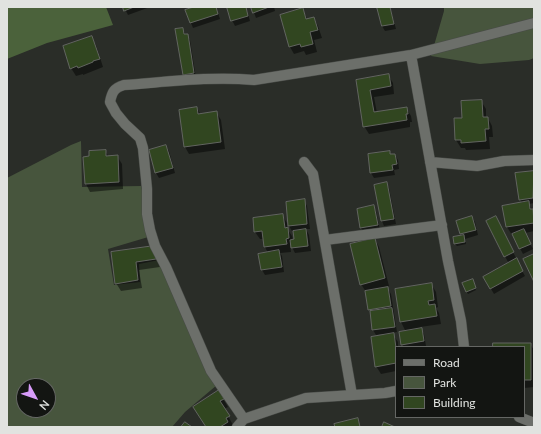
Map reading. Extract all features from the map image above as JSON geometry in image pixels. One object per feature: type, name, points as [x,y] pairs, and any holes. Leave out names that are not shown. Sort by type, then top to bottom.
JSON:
[{"type":"street","points":[[395,391],[306,398],[240,423],[212,371],[166,267],[155,246],[147,214],[147,189],[140,138],[116,113],[110,102],[112,94],[116,88],[124,85],[236,78],[254,80],[411,55],[534,23]]},
{"type":"street","points":[[411,55],[461,321],[464,346]]},
{"type":"street","points":[[430,162],[477,166],[504,161],[534,160]]},
{"type":"street","points":[[304,162],[313,174],[352,395]]},
{"type":"street","points":[[325,240],[442,225]]},
{"type":"street","points":[[521,418],[534,424]]},
{"type":"green space","points":[[7,7],[106,7],[113,25],[47,43],[7,59]]},
{"type":"green space","points":[[444,7],[534,7],[534,58],[529,60],[480,64],[431,56]]},
{"type":"green space","points":[[81,141],[82,187],[141,186],[155,235],[108,249],[114,285],[140,282],[139,264],[159,260],[217,385],[185,412],[172,427],[7,427],[7,178]]},
{"type":"building","points":[[123,7],[134,7],[124,11]]},
{"type":"building","points":[[194,7],[216,7],[218,14],[190,23],[185,10]]},
{"type":"building","points":[[227,7],[246,7],[248,16],[231,21]]},
{"type":"building","points":[[251,7],[269,7],[253,13]]},
{"type":"building","points":[[377,7],[390,7],[394,24],[382,26]]},
{"type":"building","points":[[303,8],[306,19],[314,17],[318,30],[310,32],[313,44],[301,47],[300,44],[289,47],[280,15]]},
{"type":"building","points":[[183,28],[184,34],[188,34],[194,73],[183,75],[175,29]]},
{"type":"building","points":[[92,36],[100,59],[78,68],[77,66],[70,69],[63,46]]},
{"type":"building","points":[[389,74],[391,86],[370,90],[374,112],[407,107],[407,120],[363,127],[356,80]]},
{"type":"building","points":[[482,100],[483,117],[488,117],[489,129],[485,129],[486,141],[461,143],[461,140],[455,140],[454,118],[462,118],[461,101]]},
{"type":"building","points":[[197,107],[198,114],[217,111],[221,142],[184,147],[179,110]]},
{"type":"building","points":[[166,145],[173,168],[155,173],[149,150]]},
{"type":"building","points":[[106,150],[106,156],[118,155],[119,182],[85,184],[83,157],[89,156],[89,151]]},
{"type":"building","points":[[390,151],[390,154],[395,154],[397,164],[392,165],[393,170],[370,173],[368,154]]},
{"type":"building","points":[[534,171],[533,198],[519,200],[515,173]]},
{"type":"building","points":[[387,182],[394,219],[381,221],[374,185]]},
{"type":"building","points":[[305,199],[307,224],[288,226],[286,202]]},
{"type":"building","points":[[529,201],[530,209],[533,209],[534,223],[506,227],[502,206]]},
{"type":"building","points":[[374,205],[378,225],[360,228],[357,209]]},
{"type":"building","points":[[283,214],[285,228],[288,227],[289,238],[286,239],[287,244],[264,247],[262,231],[254,232],[253,218]]},
{"type":"building","points":[[472,216],[476,230],[460,234],[456,221]]},
{"type":"building","points":[[496,216],[514,252],[504,257],[486,221]]},
{"type":"building","points":[[306,229],[308,246],[291,248],[290,240],[294,239],[293,231]]},
{"type":"building","points":[[524,229],[531,244],[519,249],[512,234]]},
{"type":"building","points":[[464,235],[465,242],[454,244],[453,237]]},
{"type":"building","points":[[375,238],[385,278],[360,285],[350,244]]},
{"type":"building","points":[[154,246],[156,259],[136,262],[138,280],[115,284],[111,252]]},
{"type":"building","points":[[279,250],[282,267],[261,270],[258,254]]},
{"type":"building","points":[[534,254],[534,282],[523,259]]},
{"type":"building","points":[[517,258],[523,271],[490,289],[483,277]]},
{"type":"building","points":[[473,279],[476,288],[466,292],[462,283]]},
{"type":"building","points":[[432,283],[434,300],[428,301],[429,305],[435,304],[437,316],[400,322],[395,289]]},
{"type":"building","points":[[388,287],[391,306],[368,310],[365,291]]},
{"type":"building","points":[[392,308],[395,327],[372,330],[370,311]]},
{"type":"building","points":[[422,328],[424,341],[401,345],[399,332]]},
{"type":"building","points":[[394,333],[396,346],[395,363],[375,367],[371,337]]},
{"type":"building","points":[[493,343],[531,343],[531,380],[525,380],[525,346],[493,346]]},
{"type":"building","points":[[219,390],[224,399],[220,401],[230,416],[226,418],[228,422],[220,427],[206,427],[193,407]]},
{"type":"building","points":[[358,418],[360,427],[335,427],[334,424]]},
{"type":"building","points":[[185,422],[192,427],[181,427]]},
{"type":"building","points":[[384,422],[395,427],[382,427]]}]
